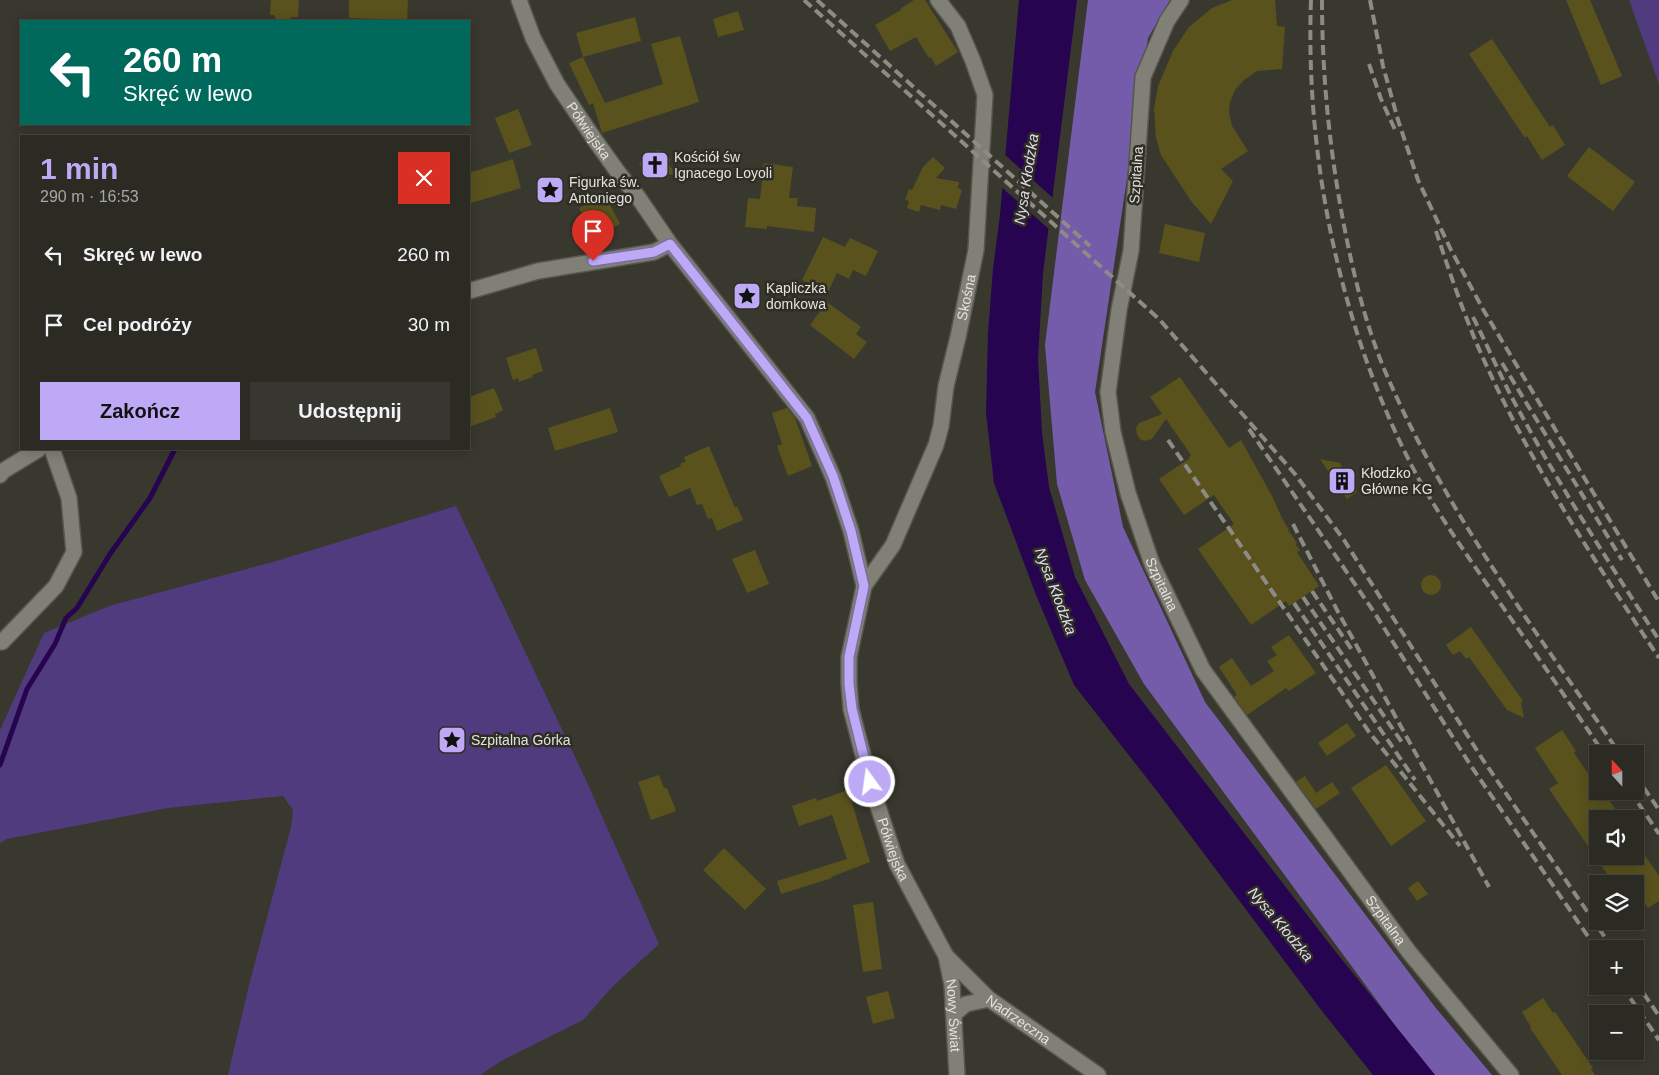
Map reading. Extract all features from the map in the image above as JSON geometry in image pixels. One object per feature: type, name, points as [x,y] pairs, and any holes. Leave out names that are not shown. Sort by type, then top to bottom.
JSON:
[{"type":"street","name":"Półwiejska","points":[[519,0],[533,38],[557,84],[670,244],[807,418],[833,476],[851,531],[864,586],[849,657],[849,684],[852,709],[870,782],[897,864],[946,956]]},
{"type":"street","name":"Skośna","points":[[864,586],[893,545],[936,446],[941,426],[946,386],[976,250],[985,95],[958,26],[938,0]]},
{"type":"street","name":"Szpitalna","points":[[1181,0],[1167,21],[1144,77],[1131,251],[1119,310],[1108,392],[1113,432],[1128,493],[1152,564],[1203,670],[1410,952],[1512,1075]]},
{"type":"street","points":[[470,291],[538,270],[654,252],[670,244]]},
{"type":"street","points":[[0,475],[3,471],[37,450]]},
{"type":"street","points":[[0,642],[56,586],[74,552],[69,498],[52,450]]},
{"type":"street","name":"Nadrzeczna","points":[[946,956],[989,999],[1098,1075]]},
{"type":"street","name":"Nowy Świat","points":[[946,956],[952,985],[957,1075]]},
{"type":"street","points":[[954,1014],[966,1004],[989,999]]},
{"type":"shaded area","points":[[1088,0],[1170,0],[1148,38],[1095,392],[1123,527],[1205,702],[1435,1007],[1492,1075],[1435,1075],[1400,1032],[1144,684],[1085,580],[1057,484],[1045,345]]},
{"type":"shaded area","points":[[1629,0],[1659,0],[1659,84]]},
{"type":"shaded area","points":[[456,506],[584,776],[659,944],[613,986],[583,1020],[501,1061],[480,1075],[228,1075],[249,985],[291,827],[293,810],[283,796],[168,808],[7,839],[0,843],[0,730],[44,633],[109,606],[273,562]]},
{"type":"water","name":"Nysa Kłodzka","points":[[1019,0],[1077,0],[1043,273],[1038,358],[1042,433],[1049,487],[1075,577],[1129,684],[1335,951],[1435,1075],[1373,1075],[1322,1011],[1160,795],[1074,685],[1036,595],[994,483],[986,413],[988,333],[993,269],[1000,215]]},
{"type":"pier","points":[[1003,153],[1054,199],[1050,230],[1000,186]]},
{"type":"building","points":[[271,0],[299,0],[298,17],[291,17],[290,20],[276,20],[274,15],[270,15]]},
{"type":"building","points":[[349,0],[408,0],[407,20],[349,18]]},
{"type":"building","points":[[914,0],[925,0],[958,52],[936,66],[916,37],[890,51],[875,25]]},
{"type":"building","points":[[1232,0],[1275,0],[1277,26],[1285,27],[1282,69],[1257,71],[1244,80],[1235,90],[1230,102],[1229,113],[1232,126],[1248,151],[1221,169],[1233,181],[1211,224],[1191,201],[1161,155],[1156,138],[1154,109],[1158,86],[1173,51],[1189,27],[1212,8]]},
{"type":"building","points":[[1566,0],[1590,0],[1622,76],[1601,85]]},
{"type":"building","points":[[738,11],[744,30],[718,37],[713,19]]},
{"type":"building","points":[[635,17],[641,41],[583,57],[576,33]]},
{"type":"building","points":[[680,36],[699,102],[602,133],[593,103],[589,105],[569,63],[583,57],[605,103],[663,84],[651,44]]},
{"type":"building","points":[[1492,39],[1550,127],[1553,125],[1565,145],[1542,160],[1527,136],[1525,138],[1469,54]]},
{"type":"building","points":[[518,109],[532,145],[509,153],[495,118]]},
{"type":"building","points":[[1589,147],[1635,182],[1613,211],[1567,176]]},
{"type":"building","name":"Kościół św Ignacego Loyoli","points":[[658,150],[665,152],[670,159],[669,165],[677,174],[656,176],[651,180],[639,164]]},
{"type":"building","points":[[933,157],[945,168],[936,178],[959,182],[958,188],[962,190],[956,209],[941,205],[940,210],[921,205],[919,212],[907,208],[909,201],[905,200],[909,189],[912,190],[923,167]]},
{"type":"building","points":[[513,159],[521,188],[471,203],[470,173]]},
{"type":"building","points":[[764,163],[793,167],[789,198],[798,198],[797,206],[816,208],[814,232],[767,226],[767,229],[745,227],[748,198],[760,199]]},
{"type":"building","points":[[603,192],[620,224],[600,234],[597,231],[592,234],[579,208],[585,205],[584,202]]},
{"type":"building","points":[[1165,224],[1205,233],[1199,262],[1159,253]]},
{"type":"building","points":[[823,237],[845,247],[850,238],[878,251],[866,276],[853,270],[849,279],[837,273],[828,292],[802,280]]},
{"type":"building","points":[[827,302],[861,327],[856,334],[867,342],[854,359],[810,325]]},
{"type":"building","points":[[536,348],[543,371],[519,382],[518,378],[513,380],[506,358]]},
{"type":"building","points":[[1180,377],[1229,448],[1241,440],[1272,496],[1288,530],[1297,543],[1295,544],[1300,550],[1297,552],[1319,586],[1289,606],[1286,601],[1251,625],[1198,549],[1234,524],[1214,495],[1184,515],[1159,479],[1190,458],[1191,455],[1166,419],[1152,439],[1144,441],[1137,434],[1136,428],[1139,423],[1162,414],[1150,397]]},
{"type":"building","points":[[494,388],[503,410],[495,414],[496,417],[470,427],[470,397]]},
{"type":"building","points":[[610,408],[618,432],[555,451],[548,428]]},
{"type":"building","points":[[787,408],[795,418],[812,466],[788,476],[777,446],[782,444],[772,413]]},
{"type":"building","points":[[709,446],[735,508],[737,506],[743,520],[717,531],[712,518],[708,519],[702,504],[697,505],[690,488],[669,497],[659,476],[681,466],[680,464],[686,461],[684,457]]},
{"type":"building","name":"Kłodzko Główne KG","points":[[1320,459],[1340,463],[1342,470],[1357,492],[1347,499]]},
{"type":"building","points":[[755,550],[769,584],[747,593],[732,559]]},
{"type":"building","points":[[1431,575],[1438,578],[1441,585],[1438,592],[1431,595],[1424,592],[1421,585],[1424,578]]},
{"type":"building","points":[[1471,627],[1523,701],[1521,702],[1524,718],[1507,710],[1469,657],[1466,659],[1460,651],[1453,655],[1446,645]]},
{"type":"building","points":[[1289,635],[1316,673],[1289,691],[1286,688],[1247,715],[1234,697],[1237,695],[1219,667],[1232,658],[1251,686],[1274,671],[1267,661],[1277,655],[1271,647]]},
{"type":"building","points":[[1347,723],[1356,736],[1327,756],[1318,743]]},
{"type":"building","points":[[1562,730],[1576,751],[1574,753],[1589,775],[1589,800],[1609,800],[1616,810],[1589,810],[1589,847],[1549,789],[1558,783],[1535,748]]},
{"type":"building","points":[[1386,765],[1426,821],[1391,846],[1351,788]]},
{"type":"building","points":[[659,775],[664,788],[667,788],[676,811],[651,820],[638,782]]},
{"type":"building","points":[[1305,776],[1316,793],[1332,782],[1340,793],[1316,809],[1296,782]]},
{"type":"building","points":[[848,790],[870,862],[832,878],[781,894],[777,881],[847,859],[832,815],[799,826],[792,806],[816,798],[817,801]]},
{"type":"building","points":[[724,848],[766,889],[745,910],[703,870]]},
{"type":"building","points":[[1644,854],[1659,876],[1659,901],[1648,908],[1644,902],[1644,875],[1608,875],[1601,865],[1644,865]]},
{"type":"building","points":[[1418,881],[1428,894],[1417,901],[1408,888]]},
{"type":"building","points":[[873,902],[882,969],[863,972],[853,905]]},
{"type":"building","points":[[888,991],[895,1018],[873,1024],[866,997]]},
{"type":"building","points":[[1543,998],[1553,1013],[1555,1012],[1593,1068],[1591,1069],[1595,1075],[1562,1075],[1530,1028],[1522,1012]]},
{"type":"waterway","points":[[0,765],[27,689],[55,644],[66,618],[77,608],[110,554],[150,498],[174,450]]},
{"type":"railway","points":[[804,0],[1159,319],[1295,474],[1344,540],[1483,760],[1607,940]]},
{"type":"railway","points":[[817,0],[1090,246]]},
{"type":"railway","points":[[1311,0],[1314,122],[1322,183],[1333,244],[1348,304],[1367,363],[1390,419],[1426,491],[1467,556],[1598,745]]},
{"type":"railway","points":[[1322,0],[1325,81],[1337,188],[1354,274],[1365,314],[1385,371],[1409,422],[1463,521],[1524,615],[1614,745]]},
{"type":"railway","points":[[1370,0],[1383,66],[1398,120],[1418,180],[1451,250],[1484,311],[1659,602]]},
{"type":"railway","points":[[1369,64],[1381,99],[1396,132]]},
{"type":"railway","points":[[1436,231],[1476,342],[1515,424],[1560,504],[1659,658]]},
{"type":"railway","points":[[1473,317],[1511,396],[1546,458],[1601,550],[1659,640]]},
{"type":"railway","points":[[1502,363],[1622,560]]},
{"type":"railway","points":[[1249,429],[1374,612],[1471,766],[1590,940]]},
{"type":"railway","points":[[1168,440],[1369,732],[1460,846]]},
{"type":"railway","points":[[1293,524],[1337,610],[1489,887]]},
{"type":"railway","points":[[1312,591],[1352,650]]},
{"type":"railway","points":[[1303,597],[1403,744]]},
{"type":"railway","points":[[1294,603],[1415,780]]},
{"type":"railway","points":[[1644,788],[1659,810]]},
{"type":"railway","points":[[1636,800],[1659,834]]},
{"type":"railway","points":[[1644,994],[1659,1016]]},
{"type":"railway","points":[[1628,995],[1659,1040]]},
{"type":"place","name":"Kościół św Ignacego Loyoli","points":[[655,165]]},
{"type":"place","name":"Figurka św. Antoniego","points":[[550,190]]},
{"type":"place","name":"Kapliczka domkowa","points":[[747,296]]},
{"type":"place","name":"Kłodzko Główne KG","points":[[1342,481]]},
{"type":"place","name":"Szpitalna Górka","points":[[452,740]]},
{"type":"route","points":[[593,261],[654,252],[670,244],[807,418],[833,476],[851,531],[864,586],[849,657],[849,684],[852,709],[870,782]]}]
